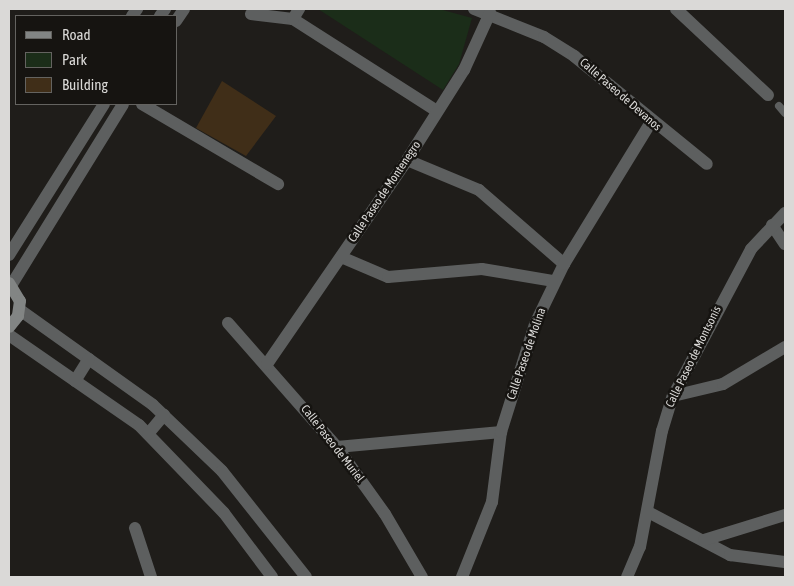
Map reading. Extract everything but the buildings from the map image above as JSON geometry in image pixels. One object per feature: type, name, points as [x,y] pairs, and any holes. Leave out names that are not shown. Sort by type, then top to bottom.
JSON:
[{"type":"main road","points":[[9,327],[20,310],[10,284]]},
{"type":"street","name":"Calle Paseo de Devanos","points":[[474,9],[490,13],[574,56],[651,122],[707,164]]},
{"type":"street","points":[[676,9],[768,94]]},
{"type":"street","name":"Calle Paseo de Montenegro","points":[[267,364],[407,160],[464,70],[490,13]]},
{"type":"street","points":[[251,14],[296,14],[437,111]]},
{"type":"street","points":[[9,255],[103,105]]},
{"type":"street","points":[[10,284],[122,105]]},
{"type":"street","points":[[144,105],[278,184]]},
{"type":"street","name":"Calle Paseo de Molina","points":[[462,577],[492,502],[501,432],[535,324],[554,281],[651,122]]},
{"type":"street","points":[[407,160],[479,190],[564,264]]},
{"type":"street","name":"Calle Paseo de Montsonis","points":[[627,577],[648,512],[662,431],[673,396],[751,249],[785,212]]},
{"type":"street","points":[[772,225],[785,244]]},
{"type":"street","points":[[341,257],[388,277],[482,269],[554,281]]},
{"type":"street","points":[[20,310],[164,415],[222,471],[306,577]]},
{"type":"street","name":"Calle Paseo de Muriel","points":[[228,323],[267,364],[337,448],[385,514],[422,577]]},
{"type":"street","points":[[9,335],[148,434],[224,513],[272,577]]},
{"type":"street","points":[[673,396],[723,384],[785,346]]},
{"type":"street","points":[[75,381],[89,359]]},
{"type":"street","points":[[148,434],[164,415]]},
{"type":"street","points":[[337,448],[501,432]]},
{"type":"street","points":[[648,512],[730,555],[785,562]]},
{"type":"street","points":[[704,540],[785,515]]},
{"type":"street","points":[[135,528],[151,577]]},
{"type":"lane","points":[[779,106],[785,113]]},
{"type":"green space","points":[[318,9],[439,9],[472,18],[459,64],[443,90]]}]
